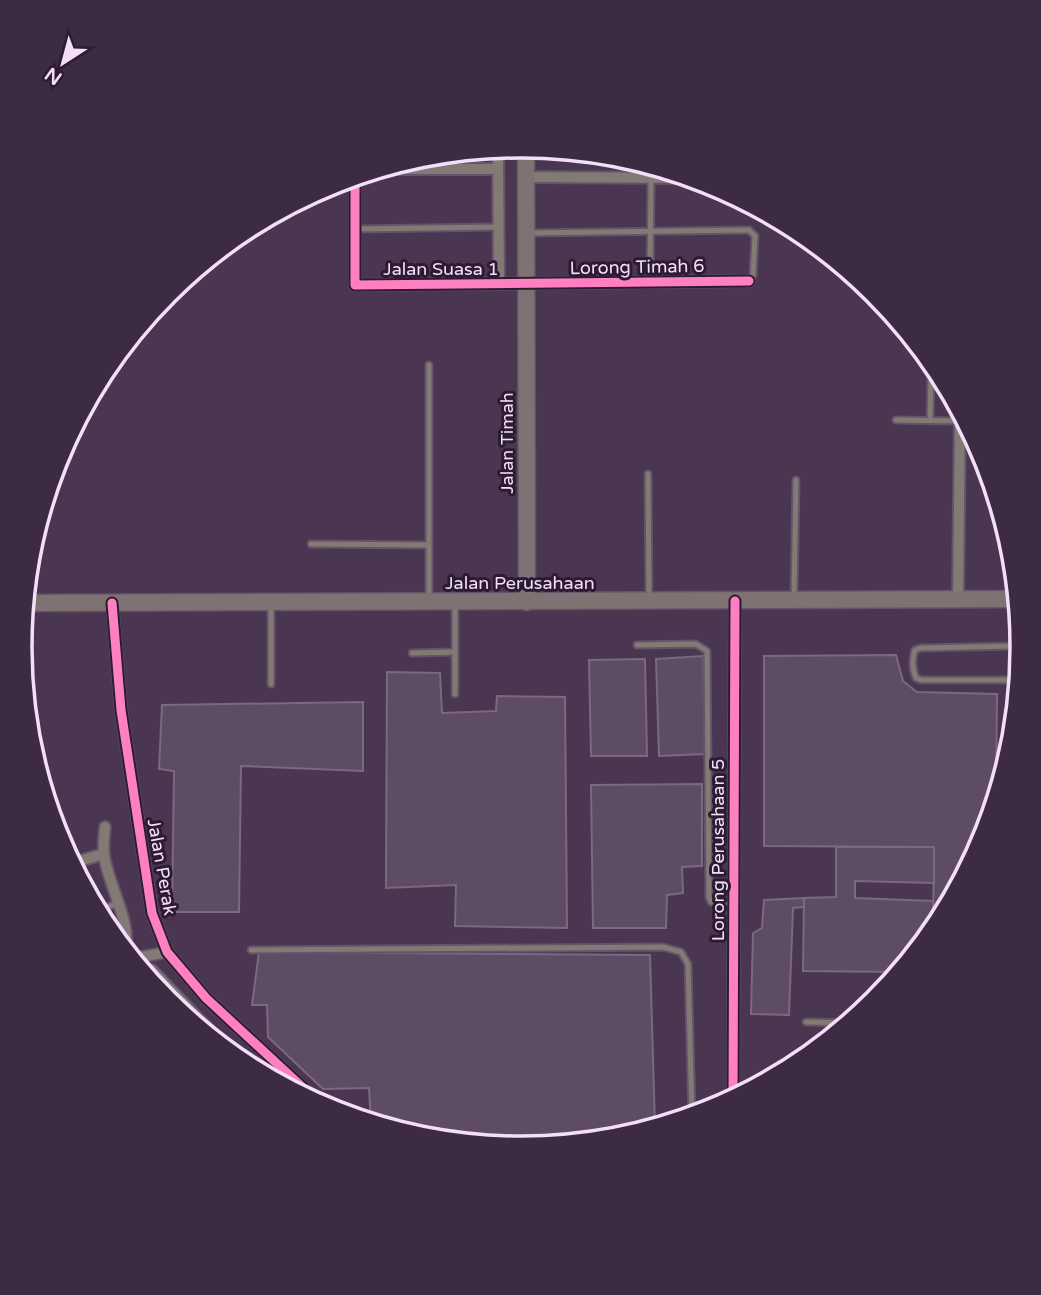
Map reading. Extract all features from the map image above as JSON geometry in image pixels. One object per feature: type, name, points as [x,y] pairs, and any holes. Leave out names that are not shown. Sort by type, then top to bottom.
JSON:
[{"type":"main road","name":"Jalan Timah","points":[[526,158],[527,602]]},
{"type":"main road","name":"Jalan Perusahaan","points":[[34,603],[1006,599]]},
{"type":"street","points":[[498,159],[499,284]]},
{"type":"street","points":[[421,169],[498,169]]},
{"type":"street","points":[[526,177],[660,179]]},
{"type":"street","points":[[354,229],[355,187]]},
{"type":"street","name":"Jalan Suasa 1","points":[[354,229],[355,285],[526,284]]},
{"type":"street","name":"Lorong Timah 6","points":[[526,284],[749,281]]},
{"type":"street","points":[[958,598],[960,433]]},
{"type":"street","name":"Lorong Perusahaan 5","points":[[733,1088],[735,601]]},
{"type":"street","name":"Jalan Perak","points":[[112,603],[121,710],[152,913],[167,952],[206,998],[297,1082]]},
{"type":"street","points":[[105,827],[103,854],[125,934]]},
{"type":"street","points":[[81,861],[103,854]]},
{"type":"street","points":[[142,957],[167,952]]},
{"type":"lane","points":[[650,282],[651,179]]},
{"type":"lane","points":[[354,229],[499,226]]},
{"type":"lane","points":[[526,233],[753,232],[753,275],[749,281]]},
{"type":"lane","points":[[429,365],[429,602]]},
{"type":"lane","points":[[930,381],[930,421]]},
{"type":"lane","points":[[896,420],[930,421],[952,417]]},
{"type":"lane","points":[[648,474],[649,602]]},
{"type":"lane","points":[[793,600],[796,480]]},
{"type":"lane","points":[[311,544],[428,545]]},
{"type":"lane","points":[[455,602],[455,694]]},
{"type":"lane","points":[[271,603],[271,684]]},
{"type":"lane","points":[[637,645],[696,644],[707,651],[709,897],[711,902],[716,904],[734,904]]},
{"type":"lane","points":[[1008,680],[921,680],[916,678],[913,672],[913,656],[915,650],[921,648],[1010,646]]},
{"type":"lane","points":[[412,653],[455,652]]},
{"type":"lane","points":[[106,907],[117,904]]},
{"type":"lane","points":[[251,950],[663,947],[681,952],[688,964],[692,1106]]},
{"type":"lane","points":[[806,1022],[833,1023]]},
{"type":"building","points":[[896,655],[903,681],[917,692],[997,694],[996,759],[984,805],[959,864],[933,909],[934,847],[764,846],[764,656]]},
{"type":"building","points":[[703,656],[705,754],[659,756],[656,659]]},
{"type":"building","points":[[645,659],[647,756],[591,756],[589,660]]},
{"type":"building","points":[[387,672],[440,673],[442,713],[496,711],[497,696],[565,697],[567,928],[455,926],[456,885],[386,888]]},
{"type":"building","points":[[363,702],[363,771],[241,766],[239,912],[172,912],[174,771],[159,769],[162,705]]},
{"type":"building","points":[[702,784],[702,866],[682,867],[683,893],[667,895],[666,928],[593,928],[591,785]]},
{"type":"building","points":[[836,847],[934,847],[934,883],[855,881],[855,898],[933,901],[933,909],[927,919],[886,972],[803,971],[804,898],[836,897]]},
{"type":"building","points":[[804,898],[804,907],[793,908],[789,1015],[751,1014],[753,933],[762,928],[764,900]]},
{"type":"building","points":[[259,952],[650,955],[655,1118],[584,1132],[520,1136],[457,1132],[394,1120],[370,1113],[369,1088],[323,1089],[268,1037],[267,1005],[252,1005]]},
{"type":"cycle path","points":[[355,187],[355,285],[749,281]]},
{"type":"cycle path","points":[[733,1088],[735,601]]},
{"type":"cycle path","points":[[112,603],[121,710],[152,913],[167,952],[206,998],[297,1082]]}]
